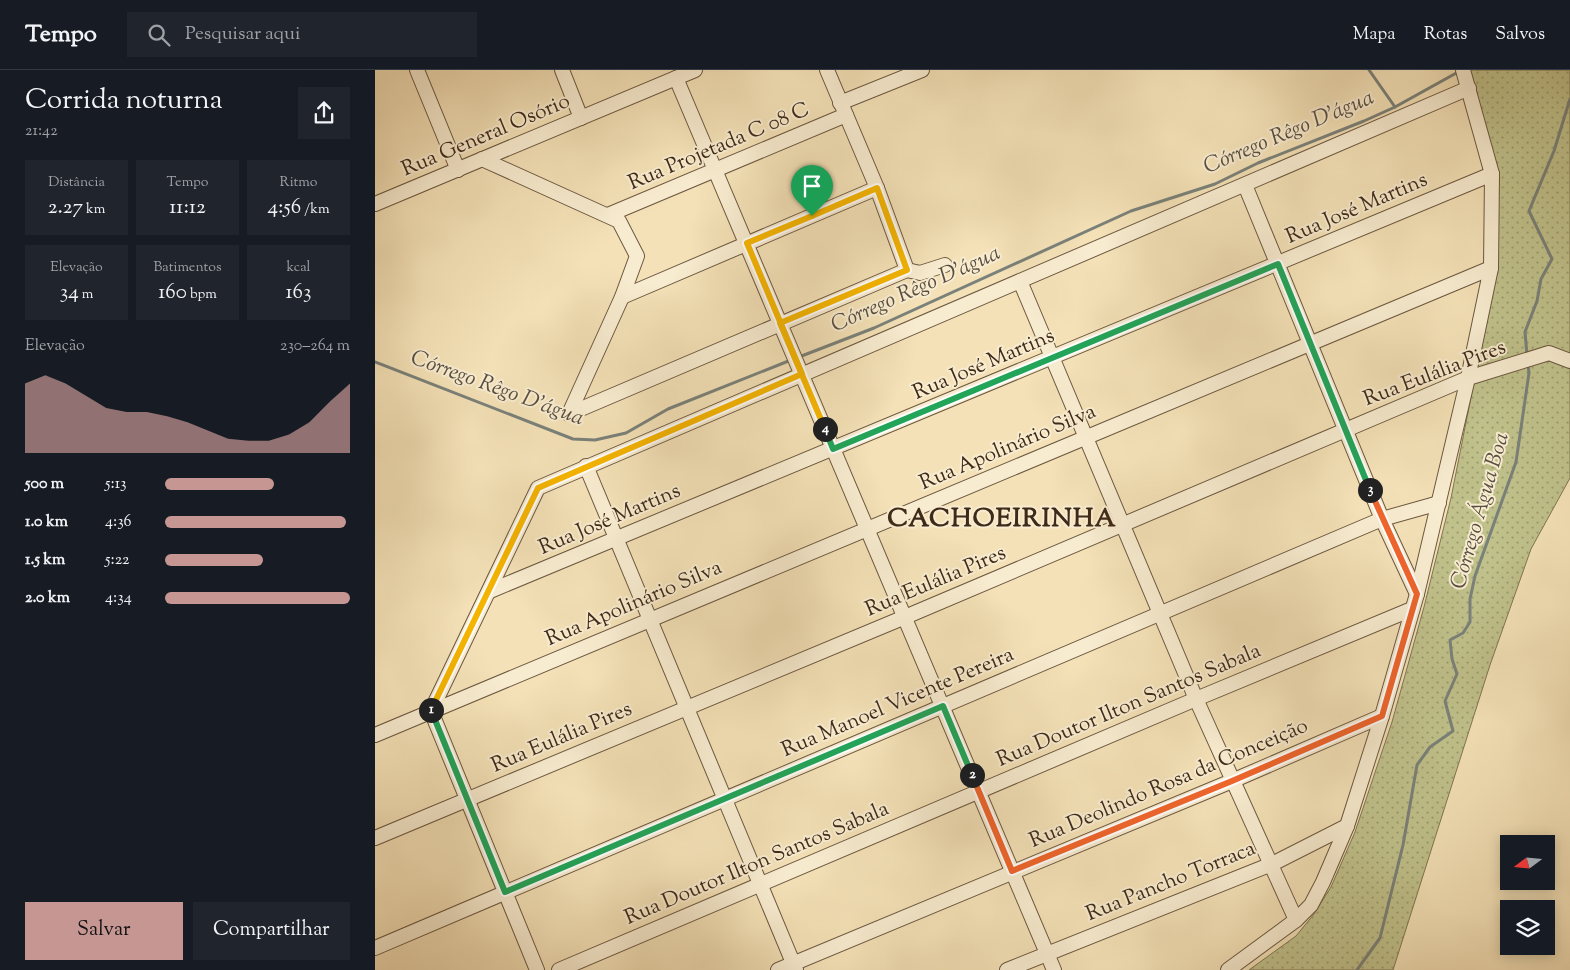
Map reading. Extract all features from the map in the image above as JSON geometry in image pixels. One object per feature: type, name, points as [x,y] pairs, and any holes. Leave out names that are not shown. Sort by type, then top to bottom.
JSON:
[{"type":"street","points":[[417,70],[458,170]]},
{"type":"street","points":[[562,70],[581,118]]},
{"type":"street","name":"Rua General Osório","points":[[375,204],[695,70]]},
{"type":"street","points":[[827,70],[877,188],[907,270]]},
{"type":"street","name":"Rua Projetada C 08 C","points":[[608,215],[715,170],[922,70]]},
{"type":"street","points":[[676,78],[1054,970]]},
{"type":"street","points":[[537,970],[431,711],[538,488],[800,371],[1020,281],[1245,185],[1465,78],[1492,174],[1491,268],[1468,378],[1417,594],[1382,716],[1347,826],[1311,905],[1296,920],[1228,970]]},
{"type":"street","points":[[482,159],[619,221],[637,256],[622,297],[569,414],[907,270],[920,273],[945,265]]},
{"type":"street","name":"Rua José Martins","points":[[490,591],[1492,174]]},
{"type":"street","points":[[1245,185],[1382,519],[1417,594]]},
{"type":"street","points":[[622,297],[877,188]]},
{"type":"street","name":"Rua Apolinário Silva","points":[[375,735],[1491,268]]},
{"type":"street","points":[[1020,281],[1196,698],[1296,920]]},
{"type":"street","name":"Rua Eulália Pires","points":[[375,838],[905,617],[1468,378],[1549,353],[1570,361]]},
{"type":"street","points":[[586,466],[795,967]]},
{"type":"street","name":"Rua Manoel Vicente Pereira","points":[[375,948],[1382,519],[1439,503]]},
{"type":"street","name":"Rua Doutor Ilton Santos Sabala","points":[[559,970],[1196,698],[1412,609]]},
{"type":"street","name":"Rua Deolindo Rosa da Conceição","points":[[778,970],[795,967],[1012,871],[1232,781],[1382,716]]},
{"type":"street","name":"Rua Pancho Torraca","points":[[1007,970],[1272,864],[1347,826]]},
{"type":"green space","points":[[1466,70],[1570,70],[1570,478],[1531,549],[1490,665],[1393,970],[1249,970],[1296,936],[1314,914],[1331,887],[1355,832],[1392,722],[1424,607],[1451,498],[1497,266],[1496,172]]},
{"type":"waterway","points":[[1369,70],[1395,107]]},
{"type":"waterway","name":"Córrego Rêgo D'água","points":[[799,357],[874,328],[1131,211],[1215,184],[1258,163],[1364,121],[1395,107],[1460,71]]},
{"type":"waterway","name":"Córrego Água Boa","points":[[1527,355],[1525,332],[1537,301],[1541,279],[1552,259],[1529,211],[1554,151],[1570,99]]},
{"type":"waterway","name":"Córrego Rêgo D'água","points":[[375,362],[573,439],[595,440],[626,433],[668,409],[791,360]]},
{"type":"waterway","name":"Córrego Água Boa","points":[[1357,970],[1380,938],[1403,845],[1417,765],[1430,747],[1453,731],[1445,701],[1457,674],[1452,659],[1450,640],[1463,633],[1470,622],[1470,599],[1475,576],[1516,462],[1529,373],[1528,364]]},
{"type":"district","name":"CACHOEIRINHA","points":[[1002,519]]},
{"type":"route","points":[[812,216],[747,243],[780,323],[790,346],[802,374],[586,466],[538,488],[431,711],[505,892],[943,706],[1012,871],[1232,781],[1382,716],[1417,594],[1382,519],[1278,264],[833,449],[790,346],[780,323],[907,270],[877,188],[812,216]]}]
